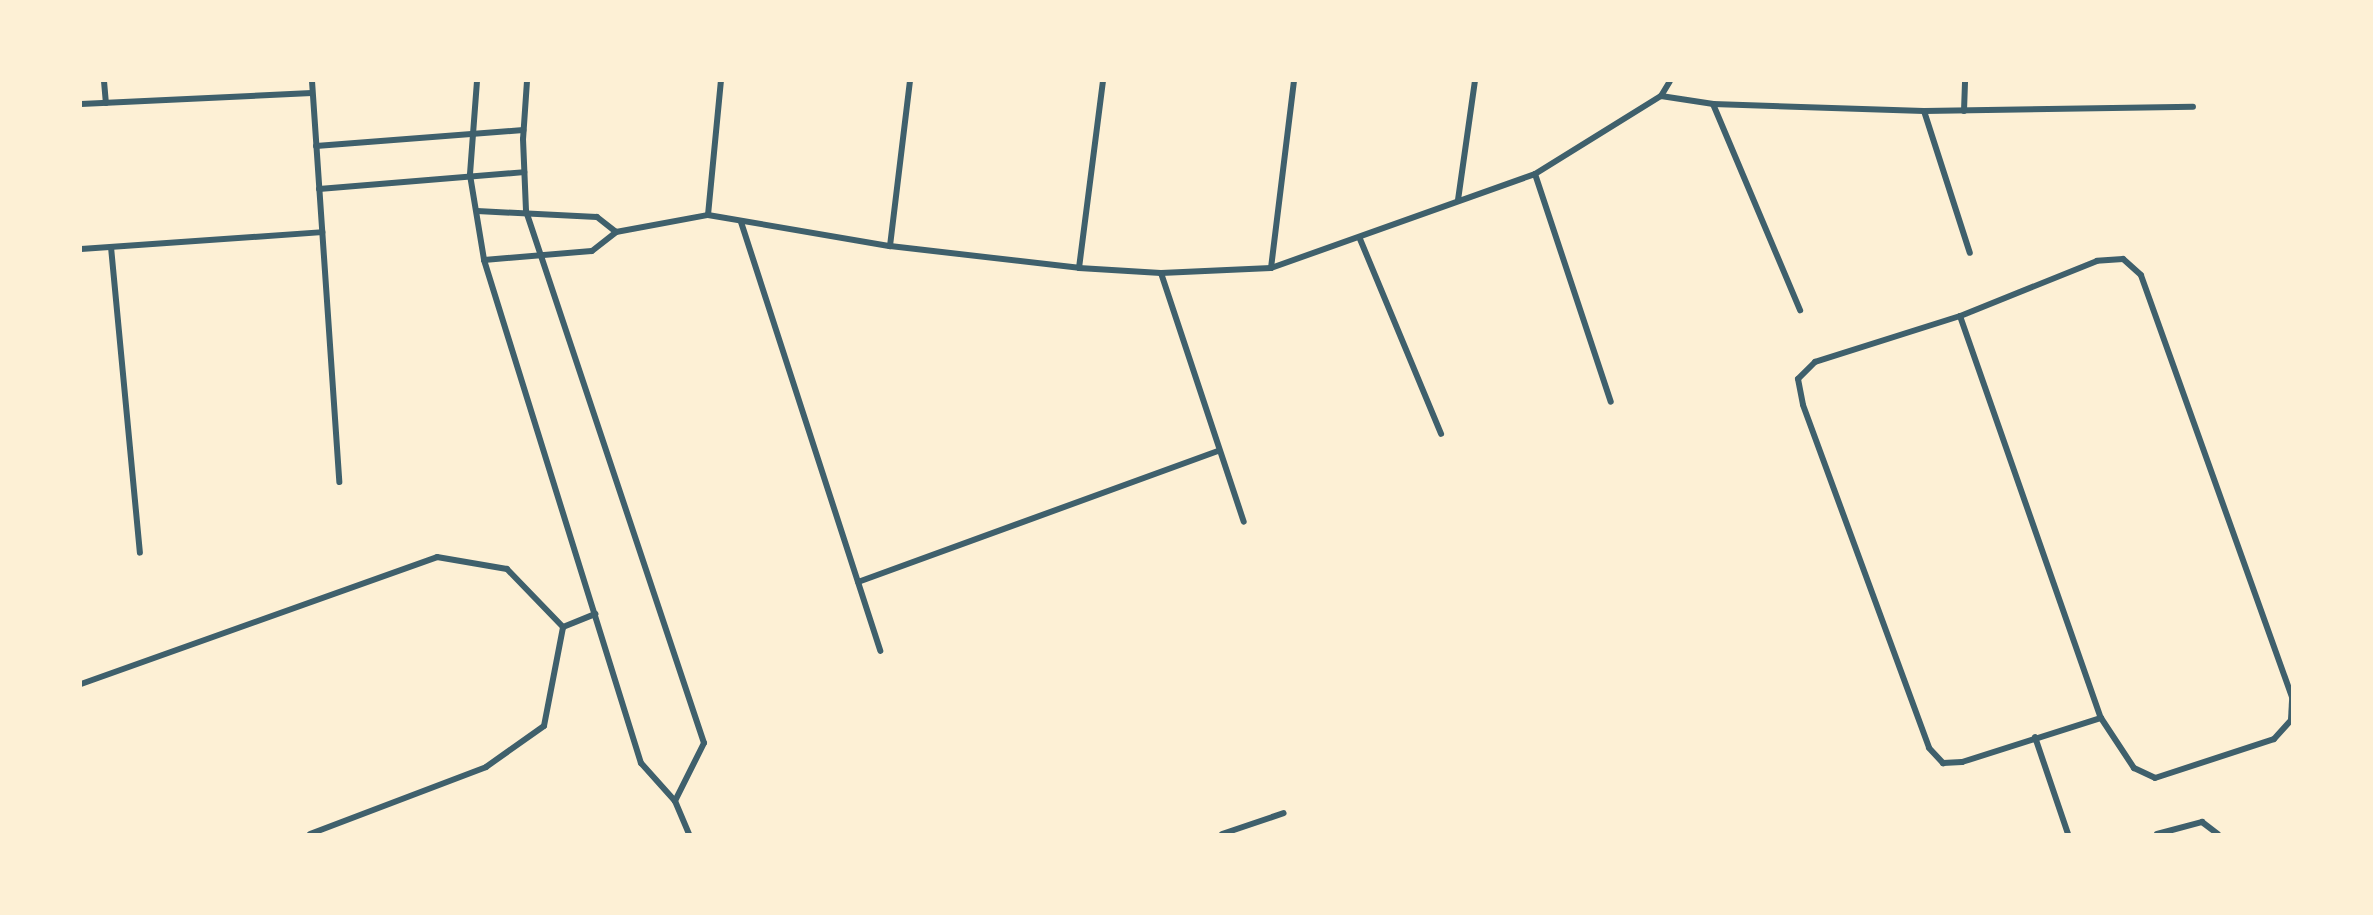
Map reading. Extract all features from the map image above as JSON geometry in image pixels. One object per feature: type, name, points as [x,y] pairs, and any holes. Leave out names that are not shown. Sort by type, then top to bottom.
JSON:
[{"type":"street","points":[[104,81],[106,103]]},
{"type":"street","points":[[312,81],[339,482]]},
{"type":"street","points":[[477,81],[470,175],[483,260],[641,763],[675,801],[689,834]]},
{"type":"street","points":[[527,81],[523,130],[526,211],[704,743],[675,801]]},
{"type":"street","points":[[708,215],[722,81]]},
{"type":"street","points":[[890,246],[910,81]]},
{"type":"street","points":[[1079,268],[1102,81]]},
{"type":"street","points":[[1271,268],[1294,81]]},
{"type":"street","points":[[1458,200],[1475,81]]},
{"type":"street","points":[[483,260],[540,258],[592,251],[616,232],[708,215],[890,246],[1079,268],[1161,273],[1271,268],[1360,239],[1458,200],[1535,174],[1661,96],[1670,81]]},
{"type":"street","points":[[1964,111],[1965,81]]},
{"type":"street","points":[[81,105],[312,93]]},
{"type":"street","points":[[1661,96],[1713,104],[1924,111],[2193,107]]},
{"type":"street","points":[[1713,104],[1800,310]]},
{"type":"street","points":[[1924,111],[1970,253]]},
{"type":"street","points":[[316,146],[523,130]]},
{"type":"street","points":[[319,189],[524,172]]},
{"type":"street","points":[[1535,174],[1611,402]]},
{"type":"street","points":[[477,211],[526,211],[597,217],[616,232]]},
{"type":"street","points":[[741,222],[880,651]]},
{"type":"street","points":[[81,249],[322,232]]},
{"type":"street","points":[[1360,239],[1441,434]]},
{"type":"street","points":[[111,247],[140,553]]},
{"type":"street","points":[[1960,316],[2101,718],[2134,768],[2155,778],[2274,739],[2291,720],[2292,697],[2140,275],[2123,259],[2097,261],[1960,316],[1815,362],[1798,380],[1803,405],[1929,748],[1943,763],[1962,762],[2035,737],[2101,718]]},
{"type":"street","points":[[1161,273],[1218,451],[1244,522]]},
{"type":"street","points":[[858,582],[1218,451]]},
{"type":"street","points":[[81,684],[437,557],[507,569],[563,627]]},
{"type":"street","points":[[563,627],[596,614]]},
{"type":"street","points":[[310,834],[486,767],[544,726],[563,627]]},
{"type":"street","points":[[2035,737],[2068,834]]},
{"type":"street","points":[[1222,834],[1284,813]]},
{"type":"street","points":[[2157,834],[2202,822],[2218,834]]}]
